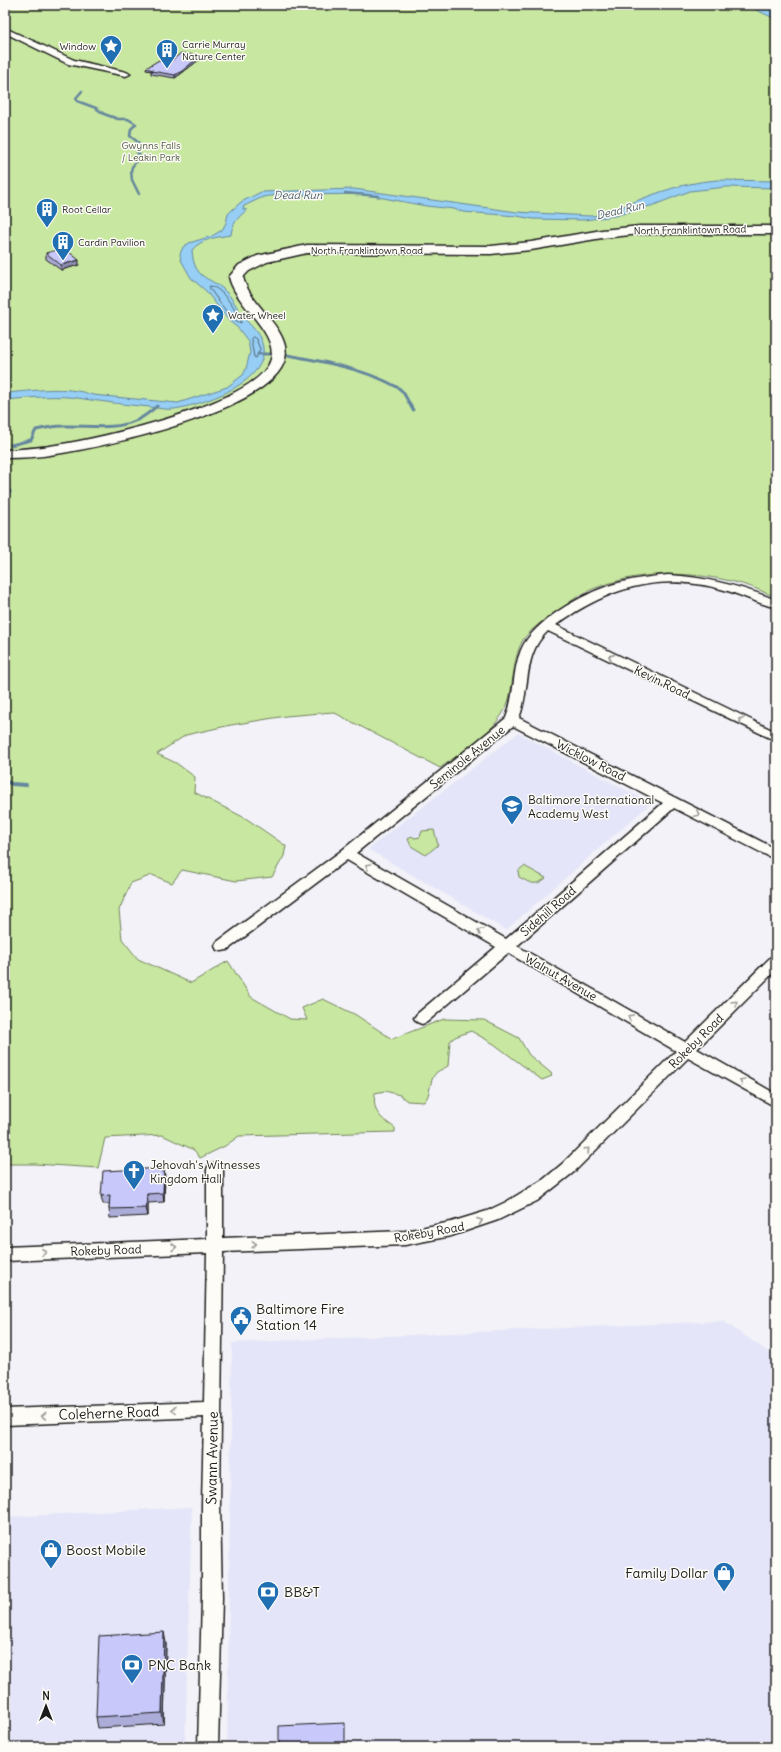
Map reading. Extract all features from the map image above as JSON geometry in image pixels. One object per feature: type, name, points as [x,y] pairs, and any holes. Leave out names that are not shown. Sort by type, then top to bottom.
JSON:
[{"type":"street","points":[[5,30],[71,62],[126,74]]},
{"type":"street","name":"North Franklintown Road","points":[[5,454],[70,448],[194,415],[227,402],[265,380],[275,367],[278,359],[277,345],[269,328],[238,288],[236,277],[244,268],[270,256],[305,249],[334,248],[491,250],[531,246],[602,234],[640,230],[776,230]]},
{"type":"street","name":"Seminole Avenue","points":[[222,946],[346,854],[512,720],[518,705],[525,655],[536,635],[575,606],[589,598],[614,588],[647,580],[682,579],[717,583],[752,593],[776,604]]},
{"type":"street","name":"Kevin Road","points":[[547,626],[776,737]]},
{"type":"street","name":"Wicklow Road","points":[[512,720],[776,856]]},
{"type":"street","name":"Sidehill Road","points":[[422,1018],[672,802]]},
{"type":"street","name":"Walnut Avenue","points":[[346,854],[776,1101]]},
{"type":"street","name":"Rokeby Road","points":[[5,1254],[406,1238],[442,1232],[470,1225],[500,1214],[526,1200],[550,1184],[776,962]]},
{"type":"street","name":"Swann Avenue","points":[[208,1747],[212,1598],[211,1505],[215,1245],[214,1169]]},
{"type":"street","name":"Coleherne Road","points":[[5,1417],[213,1409]]},
{"type":"shaded area","name":"Baltimore International Academy West","points":[[518,733],[651,803],[506,930],[368,849]]},
{"type":"shaded area","points":[[723,1321],[776,1357],[776,1747],[227,1747],[232,1343]]},
{"type":"shaded area","points":[[192,1507],[185,1747],[5,1747],[5,1517]]},
{"type":"green space","name":"Gwynns Falls / Leakin Park","points":[[5,5],[776,5],[776,227],[656,226],[620,229],[508,246],[441,248],[331,245],[300,247],[269,252],[241,264],[232,274],[232,285],[240,298],[262,326],[270,341],[272,357],[264,372],[244,388],[215,403],[180,416],[142,427],[65,443],[5,450]]},
{"type":"green space","points":[[776,231],[776,597],[755,588],[723,579],[704,576],[664,574],[625,579],[606,584],[584,593],[539,624],[526,636],[515,661],[511,691],[505,710],[490,729],[480,738],[440,768],[333,712],[286,716],[231,725],[186,735],[157,754],[176,763],[195,777],[194,792],[247,819],[286,846],[284,856],[272,877],[236,881],[182,870],[172,883],[152,875],[131,883],[119,910],[122,939],[138,959],[191,983],[228,961],[251,997],[290,1019],[307,1020],[302,1008],[323,999],[356,1015],[392,1039],[444,1019],[484,1020],[519,1038],[529,1055],[551,1073],[552,1076],[542,1080],[494,1044],[471,1031],[455,1037],[450,1041],[448,1066],[434,1075],[428,1095],[424,1102],[407,1101],[400,1095],[385,1091],[375,1093],[374,1100],[376,1110],[382,1118],[395,1128],[395,1132],[239,1136],[225,1146],[200,1158],[194,1150],[162,1135],[105,1138],[98,1168],[35,1164],[5,1164],[5,456],[51,453],[232,402],[283,354],[246,291],[241,277],[246,270],[261,262],[294,252],[485,252],[638,232]]},
{"type":"green space","points":[[434,830],[438,845],[426,855],[411,846],[408,839],[411,836],[415,838],[420,837],[422,831]]},
{"type":"green space","points":[[524,866],[546,878],[542,881],[532,883],[519,877],[518,871]]},
{"type":"water","points":[[745,5],[769,5],[776,9],[776,19]]},
{"type":"water","name":"Dead Run","points":[[717,180],[776,181],[776,188],[726,187],[690,191],[654,205],[615,216],[584,220],[533,219],[517,216],[463,212],[454,209],[426,206],[362,194],[285,194],[263,197],[244,206],[243,209],[247,210],[236,221],[231,235],[205,241],[200,243],[192,250],[193,261],[196,268],[200,273],[228,294],[260,338],[263,353],[259,366],[249,377],[219,396],[174,409],[162,409],[64,397],[5,400],[5,393],[60,389],[93,395],[178,403],[227,387],[243,375],[250,352],[248,341],[238,328],[229,321],[206,291],[191,278],[181,260],[180,254],[183,247],[189,243],[212,236],[222,230],[226,223],[228,214],[232,210],[241,202],[261,192],[354,189],[517,212],[589,216],[601,215],[599,213],[609,212],[675,187]]},
{"type":"building","points":[[181,53],[200,56],[175,75],[151,71],[153,70],[146,68],[159,60],[170,62]]},
{"type":"building","points":[[64,248],[79,260],[61,265],[46,253]]},
{"type":"building","name":"Jehovah's Witnesses Kingdom Hall","points":[[164,1168],[163,1193],[147,1194],[146,1208],[109,1209],[110,1195],[101,1196],[103,1171]]},
{"type":"building","name":"PNC Bank","points":[[164,1632],[162,1713],[96,1717],[99,1636]]},
{"type":"building","points":[[345,1723],[345,1747],[279,1747],[279,1726]]},
{"type":"waterway","points":[[82,91],[76,98],[77,101],[96,108],[104,114],[118,119],[128,119],[136,124],[131,129],[130,136],[139,143],[137,152],[140,156],[132,167],[131,171],[132,180],[139,194]]},
{"type":"waterway","name":"Dead Run","points":[[345,193],[378,196]]},
{"type":"waterway","points":[[258,354],[270,354]]},
{"type":"waterway","points":[[287,355],[360,371],[388,382],[402,391],[413,410]]},
{"type":"waterway","points":[[11,445],[31,440],[36,430],[56,426],[101,427],[128,423],[137,420],[157,406]]},
{"type":"waterway","points":[[5,482],[10,492],[5,499]]},
{"type":"waterway","points":[[5,781],[12,784],[26,785]]},
{"type":"place","name":"Window","points":[[111,66]]},
{"type":"place","name":"Carrie Murray Nature Center","points":[[167,70]]},
{"type":"place","name":"Root Cellar","points":[[47,228]]},
{"type":"place","name":"Cardin Pavilion","points":[[63,262]]},
{"type":"place","name":"Water Wheel","points":[[213,334]]},
{"type":"place","name":"Baltimore International Academy West","points":[[512,826]]},
{"type":"place","name":"Jehovah's Witnesses Kingdom Hall","points":[[134,1190]]},
{"type":"place","name":"Baltimore Fire Station 14","points":[[241,1336]]},
{"type":"place","name":"Boost Mobile","points":[[51,1570]]},
{"type":"place","name":"Family Dollar","points":[[724,1592]]},
{"type":"place","name":"BB&T","points":[[268,1612]]},
{"type":"place","name":"PNC Bank","points":[[132,1684]]}]
